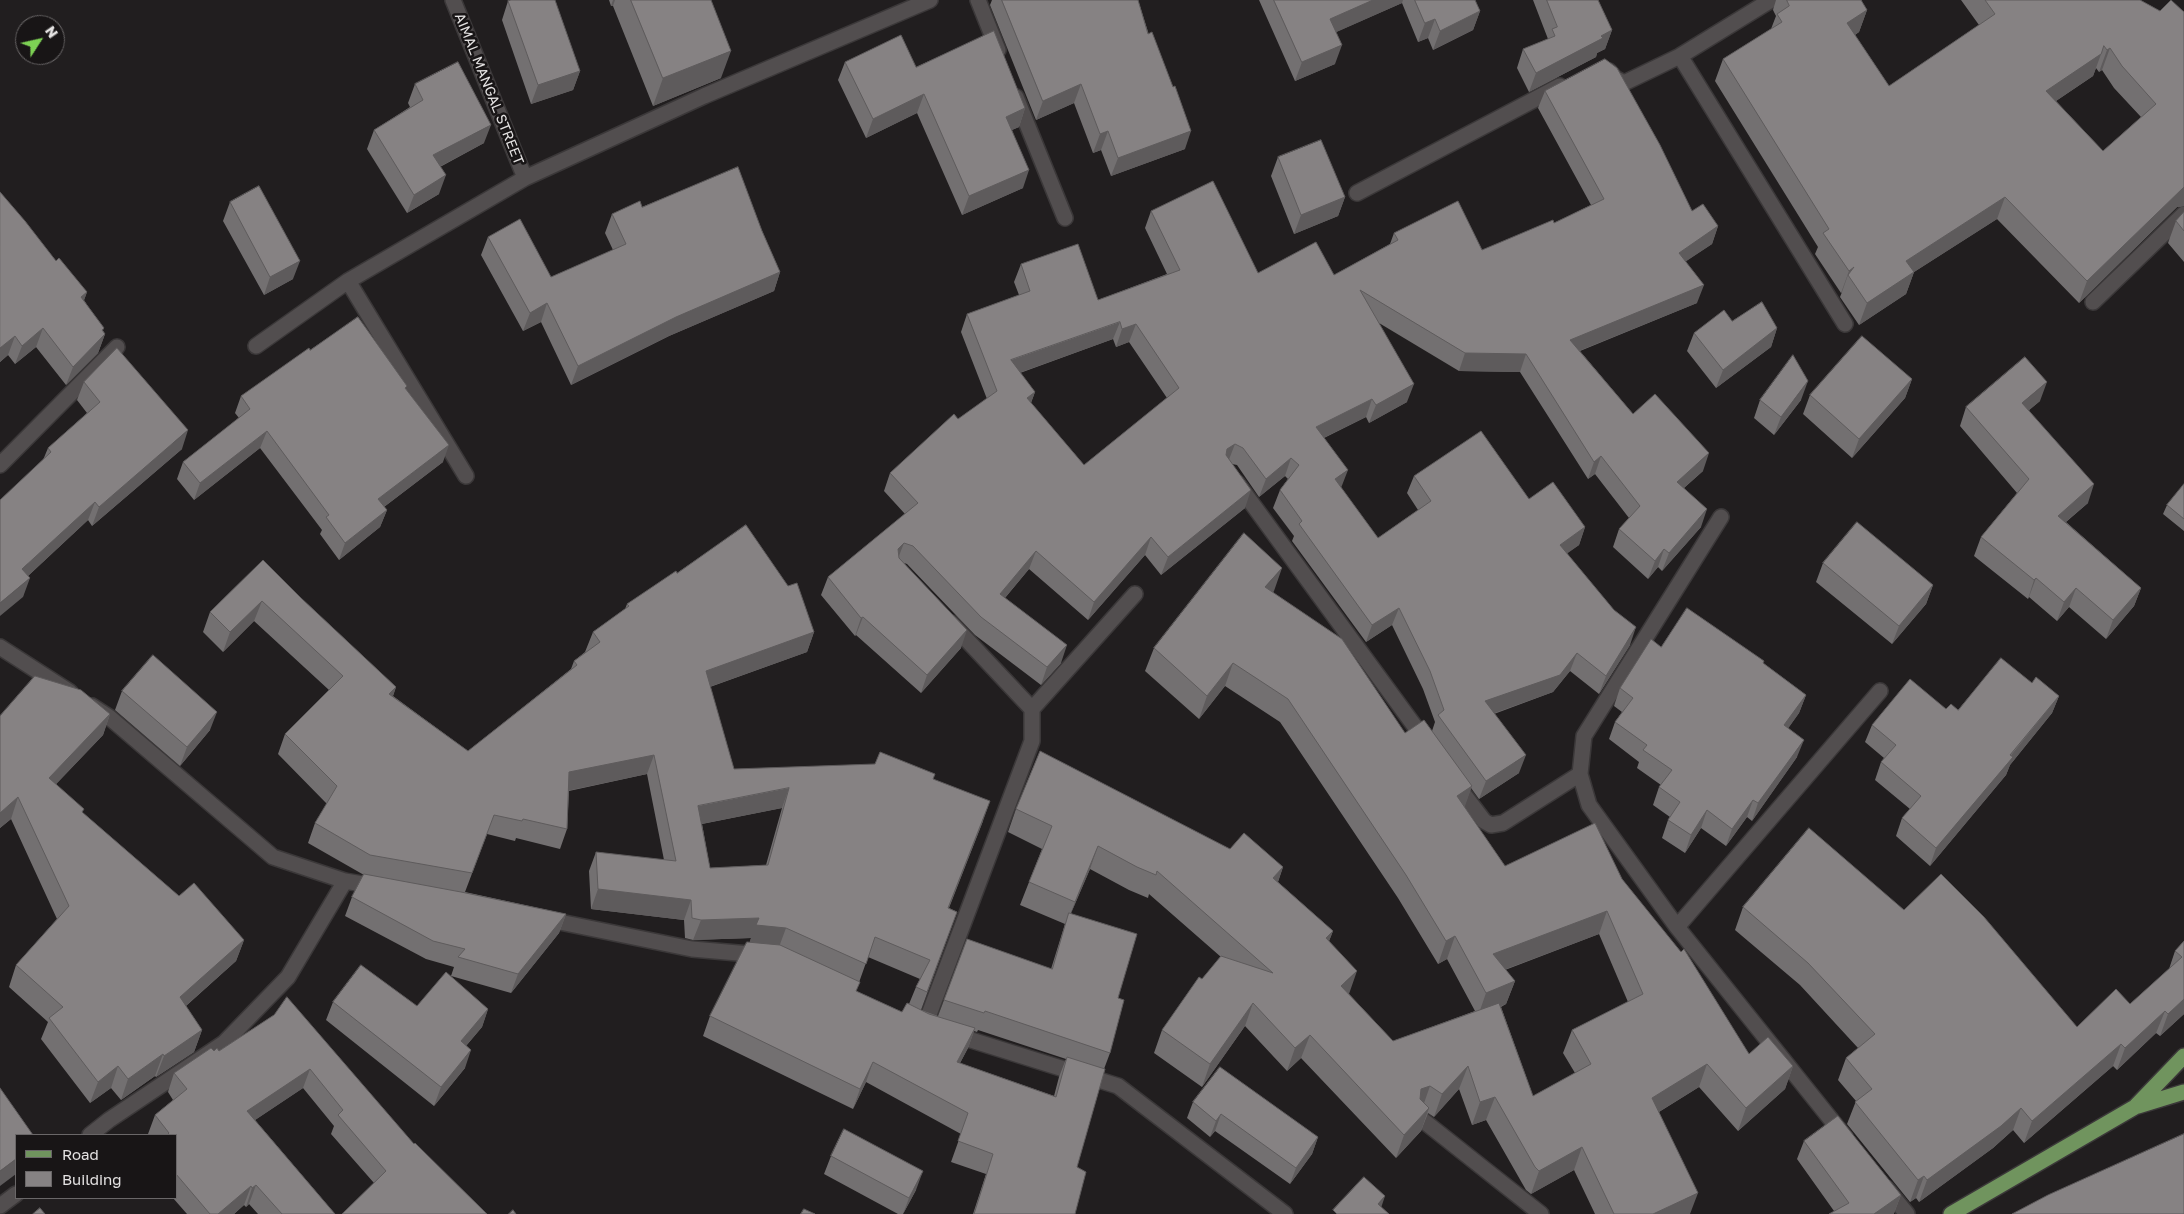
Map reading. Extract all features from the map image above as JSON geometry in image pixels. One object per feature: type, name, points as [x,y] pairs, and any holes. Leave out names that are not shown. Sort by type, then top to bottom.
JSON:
[{"type":"main road","points":[[2136,1107],[2184,1056]]},
{"type":"main road","points":[[1951,1214],[2136,1107],[2184,1092]]},
{"type":"street","name":"AIMAL MANGAL STREET","points":[[453,0],[526,178]]},
{"type":"street","points":[[256,346],[348,281],[526,178],[704,96],[930,0]]},
{"type":"street","points":[[978,0],[1003,64]]},
{"type":"street","points":[[1599,66],[1624,83],[1680,56],[1771,0]]},
{"type":"street","points":[[1680,56],[1845,324]]},
{"type":"street","points":[[1357,193],[1573,79]]},
{"type":"street","points":[[1011,82],[1065,218]]},
{"type":"street","points":[[2092,302],[2184,214]]},
{"type":"street","points":[[348,281],[466,476]]},
{"type":"street","points":[[0,465],[117,347]]},
{"type":"street","points":[[1229,471],[1438,758]]},
{"type":"street","points":[[1721,516],[1584,736],[1580,774],[1589,805],[1677,927],[1852,1145]]},
{"type":"street","points":[[925,1025],[1032,740],[1032,709],[1135,594]]},
{"type":"street","points":[[940,612],[1032,709]]},
{"type":"street","points":[[0,647],[109,718],[273,857],[345,881],[392,889]]},
{"type":"street","points":[[1677,927],[1880,691]]},
{"type":"street","points":[[1449,774],[1484,821],[1492,825],[1503,823],[1580,774]]},
{"type":"street","points":[[91,1134],[224,1042],[288,977],[345,881]]},
{"type":"street","points":[[532,916],[692,949],[775,956]]},
{"type":"street","points":[[908,1017],[925,1025],[1118,1086],[1285,1214]]},
{"type":"street","points":[[1420,1118],[1541,1214]]},
{"type":"street","points":[[1876,1176],[1907,1214]]},
{"type":"street","points":[[0,1206],[15,1195]]},
{"type":"building","points":[[555,0],[580,71],[538,85],[508,1]]},
{"type":"building","points":[[631,0],[711,0],[731,51],[663,78]]},
{"type":"building","points":[[1002,0],[1138,0],[1148,34],[1152,32],[1173,87],[1175,86],[1191,131],[1118,158],[1108,131],[1100,134],[1081,84],[1043,101]]},
{"type":"building","points":[[1274,0],[1373,0],[1330,19],[1342,45],[1302,62]]},
{"type":"building","points":[[1415,0],[1475,0],[1480,11],[1440,31],[1435,19],[1425,23]]},
{"type":"building","points":[[1547,0],[1598,0],[1612,30],[1601,36],[1603,38],[1536,73],[1523,49],[1555,36],[1552,29],[1557,27]]},
{"type":"building","points":[[1787,0],[1861,0],[1867,10],[1847,23],[1889,86],[1995,14],[1985,0],[2140,0],[2160,11],[2171,0],[2184,12],[2184,187],[2087,281],[2005,197],[1906,261],[1914,272],[1867,303],[1848,275],[1854,267],[1849,271],[1823,233],[1829,229],[1723,59],[1782,22],[1777,14],[1789,6]],"holes":[[[2104,46],[2107,50],[2110,48],[2122,66],[2156,104],[2103,151],[2046,91],[2101,54]]]},
{"type":"building","points":[[994,31],[1025,108],[1006,117],[1029,170],[969,196],[924,94],[873,119],[845,62],[901,35],[916,67]]},
{"type":"building","points":[[1605,59],[1617,68],[1660,145],[1692,211],[1703,204],[1718,226],[1679,253],[1704,285],[1570,340],[1633,414],[1655,394],[1709,453],[1677,482],[1707,509],[1669,553],[1664,549],[1655,561],[1619,529],[1640,506],[1601,456],[1594,462],[1526,354],[1465,353],[1360,290],[1414,384],[1376,405],[1372,399],[1316,427],[1348,470],[1335,479],[1378,538],[1431,501],[1414,476],[1481,431],[1529,499],[1553,482],[1585,527],[1560,545],[1614,610],[1636,627],[1606,676],[1577,653],[1560,675],[1485,701],[1526,755],[1486,781],[1438,715],[1444,710],[1430,671],[1399,608],[1372,625],[1299,524],[1302,521],[1280,490],[1299,465],[1291,458],[1266,479],[1243,448],[1235,444],[1227,449],[1226,455],[1251,490],[1168,557],[1151,537],[1094,602],[1036,551],[1000,594],[1067,645],[1047,667],[981,617],[913,546],[904,543],[898,549],[899,558],[967,630],[927,675],[863,617],[861,618],[828,577],[918,503],[890,473],[954,414],[958,419],[997,391],[967,314],[1030,291],[1021,264],[1078,244],[1098,300],[1180,270],[1151,211],[1213,181],[1258,273],[1316,242],[1334,275],[1398,240],[1394,233],[1458,201],[1482,250],[1553,220],[1554,223],[1604,199],[1545,91]],"holes":[[[1120,322],[1122,329],[1136,324],[1179,388],[1084,465],[1027,398],[1035,392],[1011,360]]]},
{"type":"building","points":[[458,62],[491,125],[433,155],[446,175],[414,195],[374,130],[423,100],[415,84]]},
{"type":"building","points":[[1321,140],[1345,197],[1301,215],[1278,157]]},
{"type":"building","points":[[738,167],[780,272],[676,317],[578,366],[547,303],[530,313],[488,237],[520,219],[551,277],[626,244],[612,214],[640,201],[642,207]]},
{"type":"building","points":[[259,186],[300,261],[270,277],[230,202]]},
{"type":"building","points":[[0,192],[56,261],[59,258],[87,292],[81,297],[104,328],[102,330],[105,334],[73,367],[43,328],[22,346],[15,336],[0,348]]},
{"type":"building","points":[[2184,212],[2184,231],[2176,221]]},
{"type":"building","points":[[1762,302],[1777,328],[1723,370],[1694,333],[1724,310],[1732,321]]},
{"type":"building","points":[[358,317],[407,386],[405,388],[449,445],[378,499],[387,510],[345,543],[326,517],[329,515],[267,431],[200,483],[183,462],[250,409],[241,396],[309,348],[310,350]]},
{"type":"building","points":[[1862,336],[1912,379],[1859,439],[1810,395]]},
{"type":"building","points":[[117,348],[188,430],[99,507],[95,502],[22,569],[30,578],[0,603],[0,500],[51,452],[48,448],[100,402],[84,382]]},
{"type":"building","points":[[1793,355],[1808,381],[1781,417],[1760,400]]},
{"type":"building","points":[[2025,357],[2047,382],[2022,403],[2094,484],[2058,516],[2141,588],[2113,620],[2076,588],[2064,602],[2036,578],[2034,580],[1981,537],[2029,479],[1966,407]]},
{"type":"building","points":[[2184,484],[2184,519],[2167,505]]},
{"type":"building","points":[[1857,522],[1933,585],[1899,626],[1823,563]]},
{"type":"building","points":[[746,525],[788,586],[797,583],[814,632],[706,671],[734,769],[875,764],[880,752],[935,774],[933,779],[990,801],[948,908],[957,912],[927,992],[916,987],[930,960],[875,937],[866,964],[786,928],[756,925],[759,918],[701,920],[692,918],[691,900],[598,889],[596,852],[676,861],[654,755],[569,772],[567,829],[523,819],[522,821],[494,815],[472,873],[370,855],[315,823],[337,786],[285,734],[343,676],[262,601],[230,632],[210,612],[263,560],[396,687],[389,694],[468,751],[577,665],[574,661],[600,642],[593,632],[629,606],[627,604],[676,571],[677,573]],"holes":[[[789,788],[768,865],[710,868],[698,806]]]},
{"type":"building","points":[[1244,533],[1282,568],[1265,587],[1342,639],[1405,733],[1424,720],[1472,786],[1457,796],[1505,866],[1595,823],[1622,879],[1681,952],[1684,949],[1749,1054],[1768,1037],[1793,1066],[1746,1108],[1707,1064],[1652,1098],[1698,1193],[1653,1214],[1614,1214],[1582,1147],[1539,1171],[1495,1097],[1480,1102],[1468,1066],[1442,1094],[1430,1086],[1421,1089],[1420,1099],[1429,1108],[1404,1135],[1310,1035],[1295,1048],[1253,1003],[1210,1064],[1162,1030],[1199,977],[1202,979],[1221,956],[1273,973],[1157,871],[1156,875],[1098,846],[1075,902],[1029,882],[1052,826],[1016,809],[1040,751],[1230,849],[1244,833],[1283,867],[1273,878],[1333,931],[1326,938],[1357,971],[1341,986],[1393,1041],[1499,1003],[1533,1096],[1591,1064],[1572,1030],[1643,994],[1607,911],[1493,954],[1515,981],[1486,993],[1455,936],[1446,941],[1406,875],[1288,699],[1233,663],[1207,696],[1154,648]]},
{"type":"building","points":[[1687,608],[1764,661],[1763,663],[1806,695],[1784,725],[1804,740],[1758,803],[1753,800],[1732,829],[1707,810],[1691,835],[1668,820],[1680,802],[1659,787],[1672,770],[1643,750],[1647,745],[1615,722],[1633,698],[1620,688],[1651,639],[1661,647]]},
{"type":"building","points":[[153,655],[217,712],[187,747],[122,691]]},
{"type":"building","points":[[2001,658],[2032,683],[2036,677],[2059,696],[2010,755],[2013,757],[1936,848],[1902,818],[1921,796],[1881,762],[1896,745],[1872,725],[1910,679],[1946,709],[1951,704],[1958,710]]},
{"type":"building","points":[[35,676],[81,690],[110,714],[49,778],[84,809],[82,812],[179,896],[194,883],[244,940],[180,997],[202,1030],[164,1056],[163,1054],[128,1079],[118,1066],[98,1082],[49,1018],[63,1007],[16,965],[69,906],[18,797],[0,813],[0,716]]},
{"type":"building","points":[[1809,828],[1904,910],[1941,874],[1984,917],[2077,1027],[2116,989],[2130,1004],[2182,957],[2175,951],[2184,941],[2184,999],[2168,1014],[2165,1011],[2125,1048],[2121,1044],[2032,1121],[2021,1108],[2001,1126],[1927,1180],[1924,1176],[1918,1180],[1855,1102],[1872,1089],[1846,1058],[1875,1034],[1808,963],[1743,907]]},
{"type":"building","points":[[364,874],[566,914],[518,974],[458,957],[465,949],[433,941],[352,897]]},
{"type":"building","points":[[1069,913],[1137,934],[1118,998],[1124,1000],[1110,1053],[985,1011],[984,1013],[944,1000],[967,939],[1052,969]]},
{"type":"building","points":[[747,942],[780,945],[860,982],[856,991],[902,1012],[907,1003],[929,1014],[975,1028],[957,1062],[1056,1097],[1067,1057],[1105,1069],[1077,1167],[1086,1172],[1075,1214],[974,1214],[993,1154],[958,1141],[968,1113],[873,1062],[860,1089],[710,1016]]},
{"type":"building","points":[[361,965],[417,1006],[446,972],[488,1009],[461,1041],[471,1050],[441,1087],[333,1002]]},
{"type":"building","points":[[287,997],[414,1144],[487,1214],[342,1214],[386,1171],[338,1115],[343,1110],[310,1069],[247,1111],[335,1214],[282,1214],[256,1185],[252,1188],[251,1186],[218,1214],[210,1214],[178,1176],[178,1134],[168,1134],[155,1115],[187,1089],[174,1073],[211,1048],[214,1051],[217,1048],[219,1051],[274,1015]]},
{"type":"building","points":[[1220,1067],[1318,1137],[1296,1168],[1221,1114],[1216,1121],[1193,1102]]},
{"type":"building","points":[[0,1088],[32,1134],[15,1134],[15,1160],[0,1171]]},
{"type":"building","points":[[1838,1116],[1901,1195],[1874,1214],[1829,1214],[1849,1203],[1804,1141]]},
{"type":"building","points":[[844,1129],[923,1171],[909,1198],[831,1156]]},
{"type":"building","points":[[2184,1134],[2184,1214],[2012,1214],[2048,1195]]},
{"type":"building","points":[[1364,1177],[1385,1196],[1378,1204],[1389,1214],[1337,1214],[1333,1210]]},
{"type":"building","points":[[40,1208],[45,1214],[33,1214]]},
{"type":"building","points":[[804,1209],[815,1214],[801,1214]]}]
